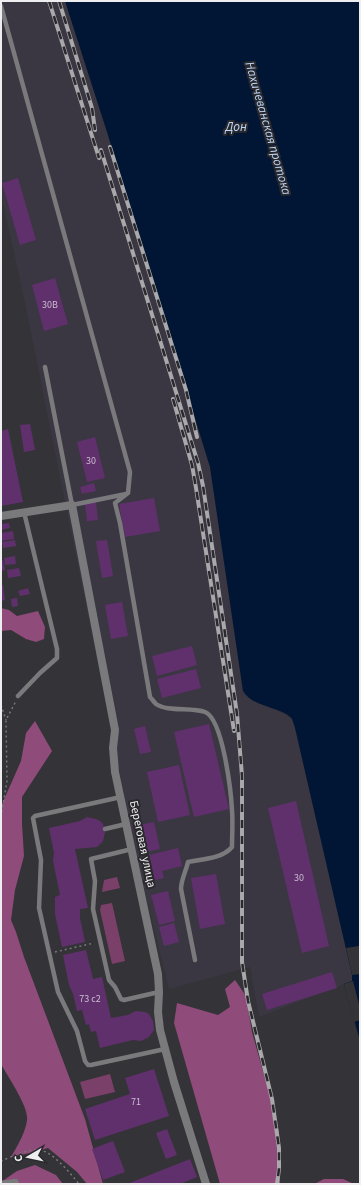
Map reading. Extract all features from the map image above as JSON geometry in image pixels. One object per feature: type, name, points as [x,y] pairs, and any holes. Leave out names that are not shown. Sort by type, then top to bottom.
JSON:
[{"type":"street","points":[[1,516],[72,505]]},
{"type":"street","name":"Береговая улица","points":[[72,505],[115,730],[113,748],[115,772],[158,974],[159,992],[156,1022],[160,1030],[174,1082],[206,1184]]},
{"type":"lane","points":[[1,6],[130,472],[128,493],[115,503],[120,523],[150,697],[157,705],[167,708],[204,712],[210,715],[214,722],[227,762],[232,810],[232,847],[223,855],[188,862],[181,882],[195,960]]},
{"type":"lane","points":[[45,367],[72,505],[128,493]]},
{"type":"lane","points":[[18,696],[57,658],[57,649],[24,512]]},
{"type":"lane","points":[[120,797],[35,816],[33,818],[32,820],[41,860],[39,904],[58,992],[78,1031],[85,1061],[88,1065],[165,1049]]},
{"type":"lane","points":[[105,828],[126,824]]},
{"type":"lane","points":[[132,849],[91,859],[95,881],[92,905],[108,980],[115,987],[122,1000],[159,992]]},
{"type":"lane","points":[[1,1183],[16,1181],[17,1184]]},
{"type":"path","points":[[6,720],[18,696]]},
{"type":"path","points":[[1,705],[6,720],[7,781],[1,816]]},
{"type":"path","points":[[50,953],[100,942]]},
{"type":"path","points":[[1,1161],[26,1152],[40,1150],[50,1154],[66,1168],[80,1184]]},
{"type":"shaded area","points":[[1,1],[65,1],[210,467],[243,691],[252,700],[287,715],[292,719],[295,728],[353,979],[352,981],[259,1017],[250,967],[169,989],[139,868],[25,303],[1,194]]},
{"type":"shaded area","points":[[1,608],[9,610],[17,616],[38,611],[45,627],[44,639],[36,642],[26,639],[11,630],[1,631]]},
{"type":"shaded area","points":[[35,721],[52,751],[22,797],[24,856],[15,890],[11,920],[85,1119],[103,1184],[87,1184],[77,1172],[48,1148],[11,1157],[23,1134],[27,1114],[13,1084],[1,1064],[1,817],[2,804],[21,761],[26,733]]},
{"type":"shaded area","points":[[117,877],[120,888],[102,892],[104,880]]},
{"type":"shaded area","points":[[112,903],[125,961],[112,964],[100,910],[101,905]]},
{"type":"shaded area","points":[[235,980],[246,996],[252,1032],[279,1132],[280,1184],[220,1184],[174,1023],[177,1003],[218,1015],[230,1007],[225,989]]},
{"type":"shaded area","points":[[110,1074],[115,1092],[85,1099],[80,1082]]},
{"type":"shaded area","points":[[35,1165],[56,1175],[63,1184],[1,1184],[1,1182],[17,1171]]},
{"type":"shaded area","points":[[324,1179],[343,1179],[354,1184],[314,1184]]},
{"type":"water","name":"Дон","points":[[65,1],[360,1],[360,1041],[344,984],[352,981],[352,975],[295,728],[292,719],[288,715],[254,701],[243,691],[210,467]]},
{"type":"pier","points":[[359,946],[360,974],[352,975],[346,948]]},
{"type":"pier","points":[[353,981],[360,1008],[360,1020],[354,1022],[344,984]]},
{"type":"building","points":[[18,178],[36,240],[20,245],[2,183]]},
{"type":"building","points":[[55,278],[68,324],[44,331],[32,285]]},
{"type":"building","points":[[30,424],[35,450],[24,452],[20,425]]},
{"type":"building","points":[[8,429],[23,502],[1,506],[1,431]]},
{"type":"building","points":[[95,437],[105,478],[87,482],[77,442]]},
{"type":"building","points":[[94,483],[96,491],[82,494],[80,487]]},
{"type":"building","points":[[154,498],[160,531],[125,537],[119,504]]},
{"type":"building","points":[[96,502],[98,520],[87,521],[85,504]]},
{"type":"building","points":[[9,523],[10,528],[1,530],[1,524]]},
{"type":"building","points":[[13,531],[14,539],[1,541],[1,533]]},
{"type":"building","points":[[15,540],[16,546],[3,548],[2,542]]},
{"type":"building","points":[[107,540],[113,576],[102,578],[96,541]]},
{"type":"building","points":[[15,556],[16,564],[5,565],[4,558]]},
{"type":"building","points":[[1,560],[3,560],[5,570],[1,571]]},
{"type":"building","points":[[19,568],[21,576],[8,578],[7,570]]},
{"type":"building","points":[[1,585],[3,585],[5,600],[1,601]]},
{"type":"building","points":[[28,588],[30,594],[20,596],[18,591]]},
{"type":"building","points":[[17,598],[18,606],[12,607],[11,599]]},
{"type":"building","points":[[122,602],[128,636],[111,639],[105,605]]},
{"type":"building","points":[[192,646],[197,665],[157,676],[152,656]]},
{"type":"building","points":[[196,669],[201,688],[162,698],[157,679]]},
{"type":"building","points":[[209,724],[229,809],[194,817],[174,732]]},
{"type":"building","points":[[145,726],[151,752],[140,754],[134,729]]},
{"type":"building","points":[[179,765],[190,815],[158,822],[147,772]]},
{"type":"building","points":[[296,801],[329,946],[302,953],[268,808]]},
{"type":"building","points":[[87,817],[100,821],[103,824],[105,832],[103,841],[97,847],[75,849],[88,908],[80,909],[80,918],[85,942],[62,947],[55,914],[55,897],[60,895],[53,861],[54,853],[49,828],[80,821]]},
{"type":"building","points":[[154,822],[160,849],[145,852],[139,825]]},
{"type":"building","points":[[178,848],[182,866],[162,871],[164,878],[155,880],[149,855]]},
{"type":"building","points":[[216,874],[225,924],[200,929],[191,878]]},
{"type":"building","points":[[168,891],[175,921],[159,925],[151,895]]},
{"type":"building","points":[[174,923],[179,942],[164,946],[159,927]]},
{"type":"building","points":[[86,950],[93,979],[102,977],[111,1018],[128,1015],[136,1011],[149,1014],[153,1021],[154,1030],[149,1037],[141,1041],[133,1040],[100,1048],[96,1031],[91,1032],[89,1024],[86,1025],[82,1010],[77,1011],[69,985],[63,955]]},
{"type":"building","points":[[332,972],[337,988],[267,1010],[262,994]]},
{"type":"building","points":[[154,1069],[169,1116],[95,1140],[85,1109],[130,1094],[125,1078]]},
{"type":"building","points":[[167,1129],[177,1155],[166,1159],[156,1133]]},
{"type":"building","points":[[113,1141],[125,1172],[103,1180],[92,1149]]},
{"type":"building","points":[[190,1159],[197,1177],[180,1184],[127,1184]]},
{"type":"railway","points":[[49,1],[99,158]]},
{"type":"railway","points":[[59,1],[92,108],[95,130]]},
{"type":"railway","points":[[110,147],[186,390],[197,437]]},
{"type":"railway","points":[[101,150],[198,463],[203,486],[237,714],[242,776],[242,962],[248,1001],[272,1099],[279,1148],[277,1184]]},
{"type":"railway","points":[[173,399],[192,465],[234,731]]},
{"type":"water label","name":"Нахичеванская протока","points":[[269,128]]}]
